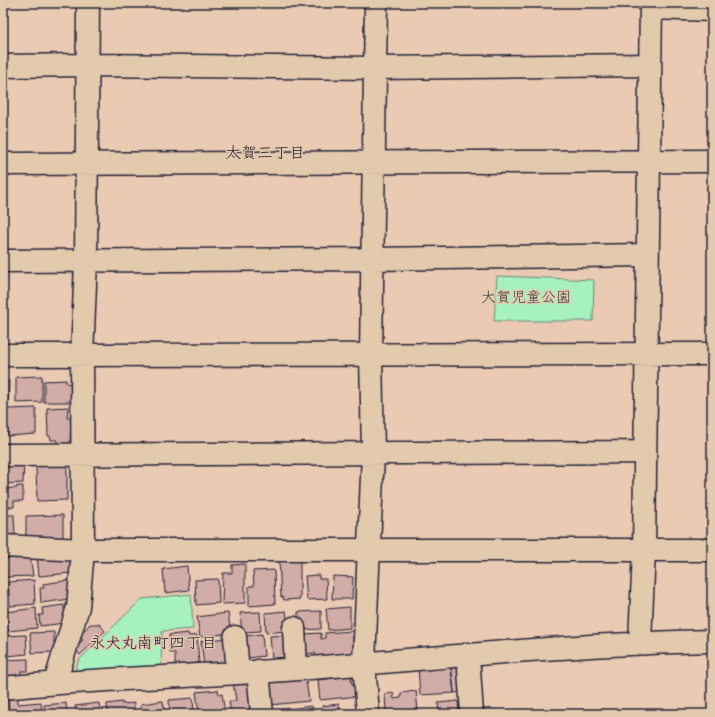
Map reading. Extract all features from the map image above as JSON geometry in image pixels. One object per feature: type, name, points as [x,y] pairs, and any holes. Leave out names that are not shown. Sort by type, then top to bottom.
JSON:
[{"type":"street","points":[[55,683],[78,608],[83,550],[82,355],[86,261],[88,3]]},
{"type":"street","points":[[368,714],[364,663],[373,453],[371,355],[376,3]]},
{"type":"street","points":[[640,642],[644,550],[651,6],[712,10]]},
{"type":"street","points":[[3,66],[88,65],[376,68],[650,65]]},
{"type":"street","points":[[3,164],[373,162],[649,163],[712,161]]},
{"type":"street","points":[[3,261],[372,259],[647,255]]},
{"type":"street","points":[[3,355],[712,354]]},
{"type":"street","points":[[3,456],[645,452]]},
{"type":"street","points":[[3,546],[83,550],[712,550]]},
{"type":"street","points":[[294,628],[296,669]]},
{"type":"street","points":[[235,637],[262,714]]},
{"type":"street","points":[[3,688],[55,683],[296,669],[468,654],[640,642],[712,641]]},
{"type":"street","points":[[468,654],[472,714]]},
{"type":"green space","name":"大賀児童公園","points":[[497,276],[594,280],[593,321],[494,321]]},
{"type":"green space","points":[[191,594],[193,629],[162,631],[161,666],[75,672],[78,661],[142,599]]},
{"type":"building","points":[[42,376],[42,402],[16,403],[16,377]]},
{"type":"building","points":[[66,380],[66,383],[71,384],[71,402],[44,402],[44,381]]},
{"type":"building","points":[[3,381],[9,381],[8,403],[3,403]]},
{"type":"building","points":[[68,407],[67,418],[71,418],[70,446],[57,446],[57,440],[51,440],[50,436],[48,436],[47,408]]},
{"type":"building","points":[[36,408],[36,434],[8,436],[7,409]]},
{"type":"building","points":[[24,460],[23,483],[3,484],[3,464]]},
{"type":"building","points":[[67,465],[67,500],[37,501],[36,466]]},
{"type":"building","points":[[17,486],[23,486],[23,501],[14,501],[14,507],[6,507],[5,504],[3,504],[3,489],[17,488]]},
{"type":"building","points":[[3,515],[14,515],[15,535],[3,539]]},
{"type":"building","points":[[63,515],[63,541],[26,541],[26,516]]},
{"type":"building","points":[[70,553],[71,573],[39,576],[37,555]]},
{"type":"building","points":[[30,556],[33,576],[3,577],[3,559]]},
{"type":"building","points":[[300,558],[300,599],[284,600],[283,597],[281,597],[279,559]]},
{"type":"building","points":[[245,564],[245,603],[222,604],[223,573],[232,573],[232,565]]},
{"type":"building","points":[[187,566],[189,590],[165,593],[163,569]]},
{"type":"building","points":[[274,570],[275,604],[249,606],[249,586],[254,586],[253,571]]},
{"type":"building","points":[[319,575],[319,579],[326,579],[327,599],[307,600],[305,576]]},
{"type":"building","points":[[333,576],[353,577],[352,599],[332,599]]},
{"type":"building","points":[[218,579],[219,603],[196,605],[195,580]]},
{"type":"building","points":[[34,580],[35,604],[10,606],[8,582]]},
{"type":"building","points":[[70,580],[70,599],[41,603],[40,588],[44,588],[43,584]]},
{"type":"building","points":[[64,605],[65,623],[40,626],[39,615],[43,615],[42,608]]},
{"type":"building","points":[[350,607],[350,628],[328,630],[326,609]]},
{"type":"building","points":[[36,608],[37,628],[8,631],[6,612]]},
{"type":"building","points":[[286,611],[288,625],[284,631],[266,633],[265,613]]},
{"type":"building","points":[[321,611],[321,629],[298,630],[298,612]]},
{"type":"building","points":[[260,612],[261,631],[242,632],[240,613]]},
{"type":"building","points":[[228,613],[231,633],[200,637],[197,617]]},
{"type":"building","points":[[90,624],[99,624],[105,631],[80,655],[74,648],[83,640],[79,636]]},
{"type":"building","points":[[353,631],[353,653],[316,657],[315,653],[306,654],[305,634],[321,633],[321,639],[325,638],[325,633]]},
{"type":"building","points":[[54,632],[54,652],[32,653],[30,633]]},
{"type":"building","points":[[188,633],[189,636],[197,635],[199,663],[175,665],[175,653],[170,653],[169,635]]},
{"type":"building","points":[[262,634],[264,656],[248,658],[246,636]]},
{"type":"building","points":[[26,635],[27,654],[7,656],[4,636]]},
{"type":"building","points":[[286,635],[288,657],[272,658],[270,636]]},
{"type":"building","points":[[227,638],[229,662],[204,666],[201,641]]},
{"type":"building","points":[[28,659],[28,671],[21,671],[21,680],[6,677],[5,660]]},
{"type":"building","points":[[451,664],[454,693],[420,695],[418,667]]},
{"type":"building","points":[[462,667],[465,692],[454,693],[451,668]]},
{"type":"building","points":[[351,676],[352,684],[358,685],[359,696],[320,700],[318,680]]},
{"type":"building","points":[[306,680],[309,701],[270,705],[267,683]]},
{"type":"building","points":[[233,681],[251,681],[255,714],[231,714],[229,701],[236,701]]},
{"type":"building","points":[[218,690],[219,695],[222,694],[225,714],[199,714],[196,692]]},
{"type":"building","points":[[416,691],[418,711],[386,714],[385,694],[393,693],[394,699],[401,698],[401,693]]},
{"type":"building","points":[[18,697],[18,704],[41,702],[42,714],[9,714],[8,699]]},
{"type":"building","points":[[193,698],[194,714],[170,714],[169,700]]},
{"type":"building","points":[[163,701],[165,714],[142,714],[141,704]]},
{"type":"building","points":[[458,701],[459,714],[426,714],[439,713],[438,703]]},
{"type":"building","points":[[122,702],[122,704],[134,703],[134,714],[108,714],[107,704]]},
{"type":"building","points":[[66,703],[67,714],[45,714],[44,705]]},
{"type":"building","points":[[99,703],[100,714],[77,714],[75,706]]},
{"type":"building","points":[[339,704],[340,714],[318,714],[318,712],[322,711],[322,706]]},
{"type":"building","points":[[312,706],[313,714],[281,714],[280,710]]},
{"type":"district","name":"太賀三丁目","points":[[265,155]]},
{"type":"district","name":"永犬丸南町四丁目","points":[[153,645]]}]
